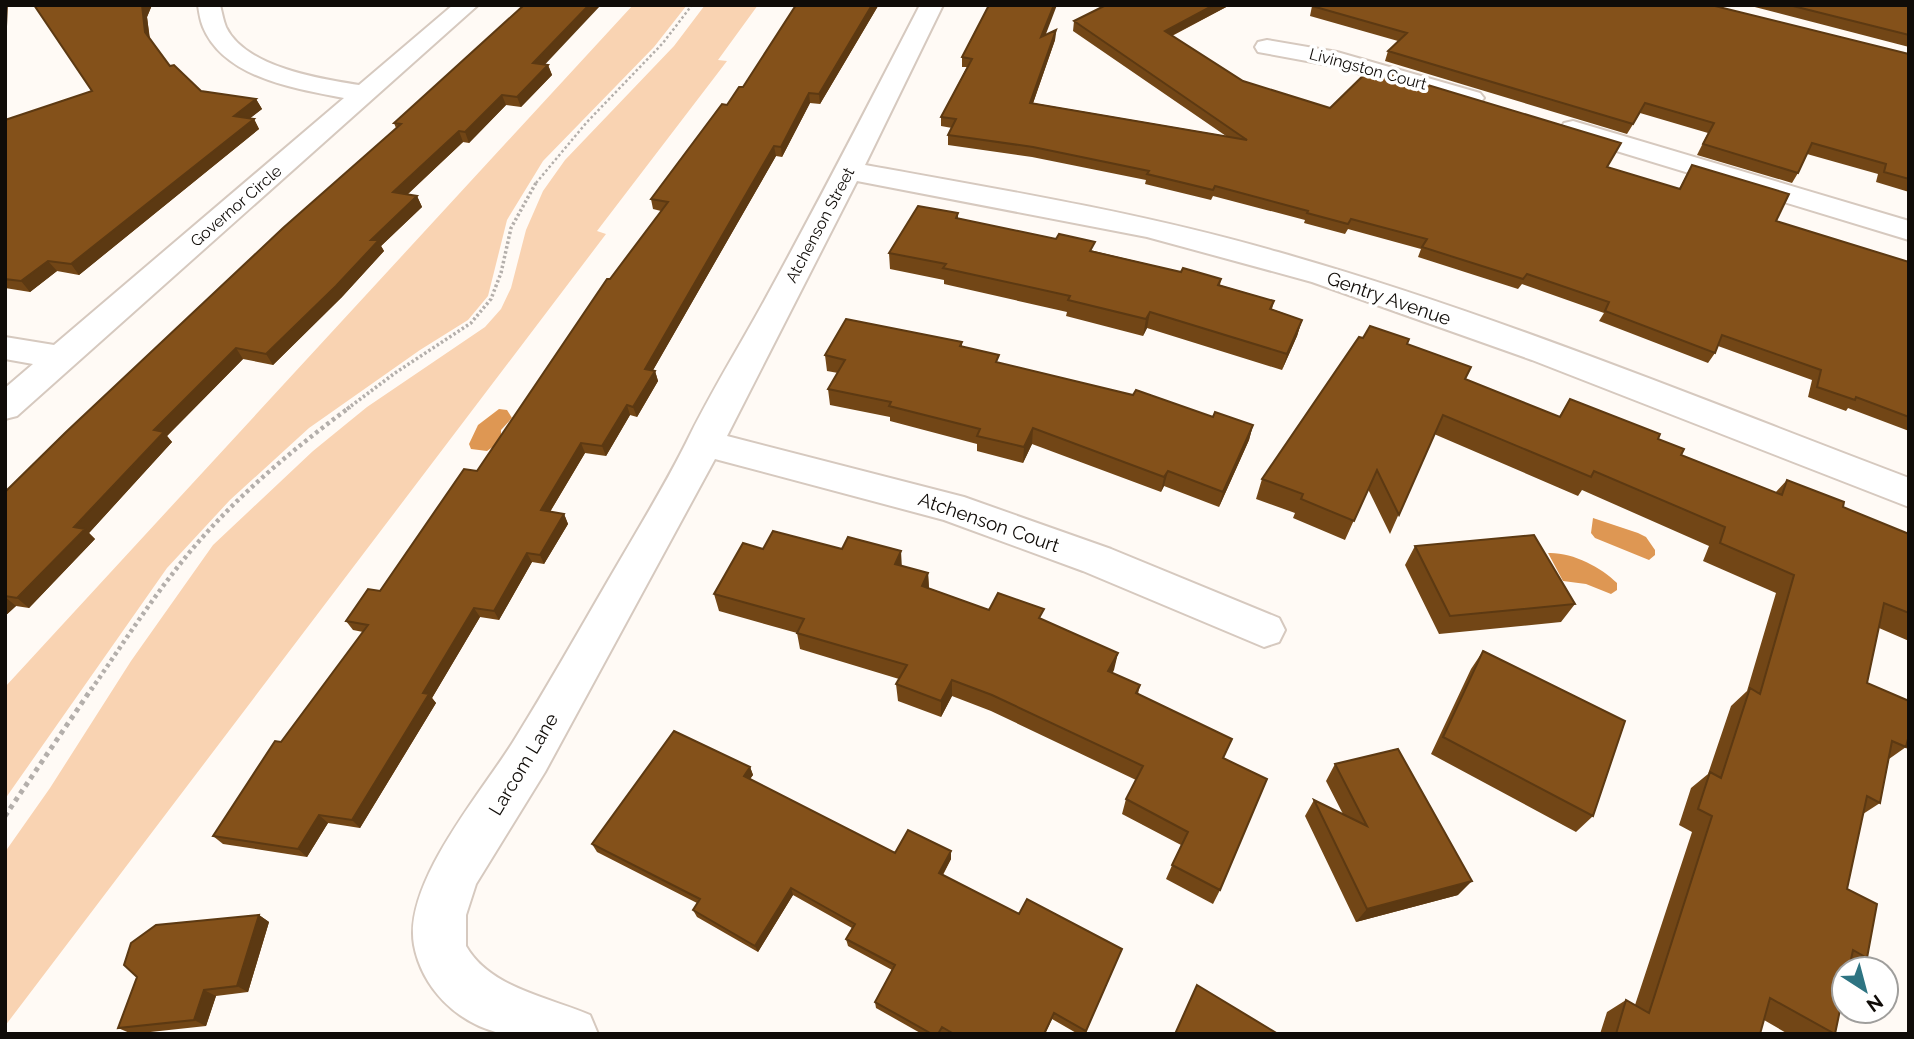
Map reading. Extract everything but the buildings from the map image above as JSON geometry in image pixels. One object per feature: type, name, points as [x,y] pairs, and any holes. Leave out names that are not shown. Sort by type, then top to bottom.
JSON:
[{"type":"street","points":[[209,5],[214,27],[224,42],[241,56],[289,78],[328,89],[365,94]]},
{"type":"street","name":"Governor Circle","points":[[5,407],[467,5]]},
{"type":"street","name":"Atchenson Street","points":[[704,443],[849,171],[932,5]]},
{"type":"street","name":"Livingston Court","points":[[1267,47],[1305,52],[1370,67],[1501,107]]},
{"type":"street","points":[[1554,123],[1909,231]]},
{"type":"street","name":"Gentry Avenue","points":[[849,171],[1046,207],[1181,237],[1321,274],[1474,326],[1909,493]]},
{"type":"street","points":[[5,348],[62,358]]},
{"type":"street","name":"Atchenson Court","points":[[704,443],[951,507],[1097,559],[1264,630]]},
{"type":"street","name":"Larcom Lane","points":[[571,1034],[471,993],[449,967],[438,939],[444,903],[460,866],[528,760],[704,443]]},
{"type":"path","points":[[5,816],[161,588],[209,530],[274,467],[335,418],[395,373],[471,323],[491,299],[501,273],[511,228],[537,180],[587,122],[663,43],[692,5]]},
{"type":"shaded area","points":[[633,5],[687,5],[654,47],[543,161],[507,220],[488,296],[468,320],[420,350],[309,428],[230,500],[167,568],[5,799],[5,687]]},
{"type":"shaded area","points":[[705,5],[758,5],[718,60],[727,61],[597,231],[606,234],[5,1026],[5,852],[50,788],[131,661],[213,545],[313,451],[367,407],[485,327],[501,309],[511,288],[526,230],[543,191],[565,160],[674,46]]},
{"type":"shaded area","points":[[499,409],[507,410],[512,418],[501,430],[501,441],[487,451],[471,449],[469,444],[478,425]]},
{"type":"shaded area","points":[[1593,518],[1646,537],[1655,550],[1655,555],[1649,560],[1595,538],[1591,533]]},
{"type":"shaded area","points":[[1548,553],[1567,555],[1594,566],[1617,583],[1617,590],[1611,594],[1586,584],[1563,581]]}]
